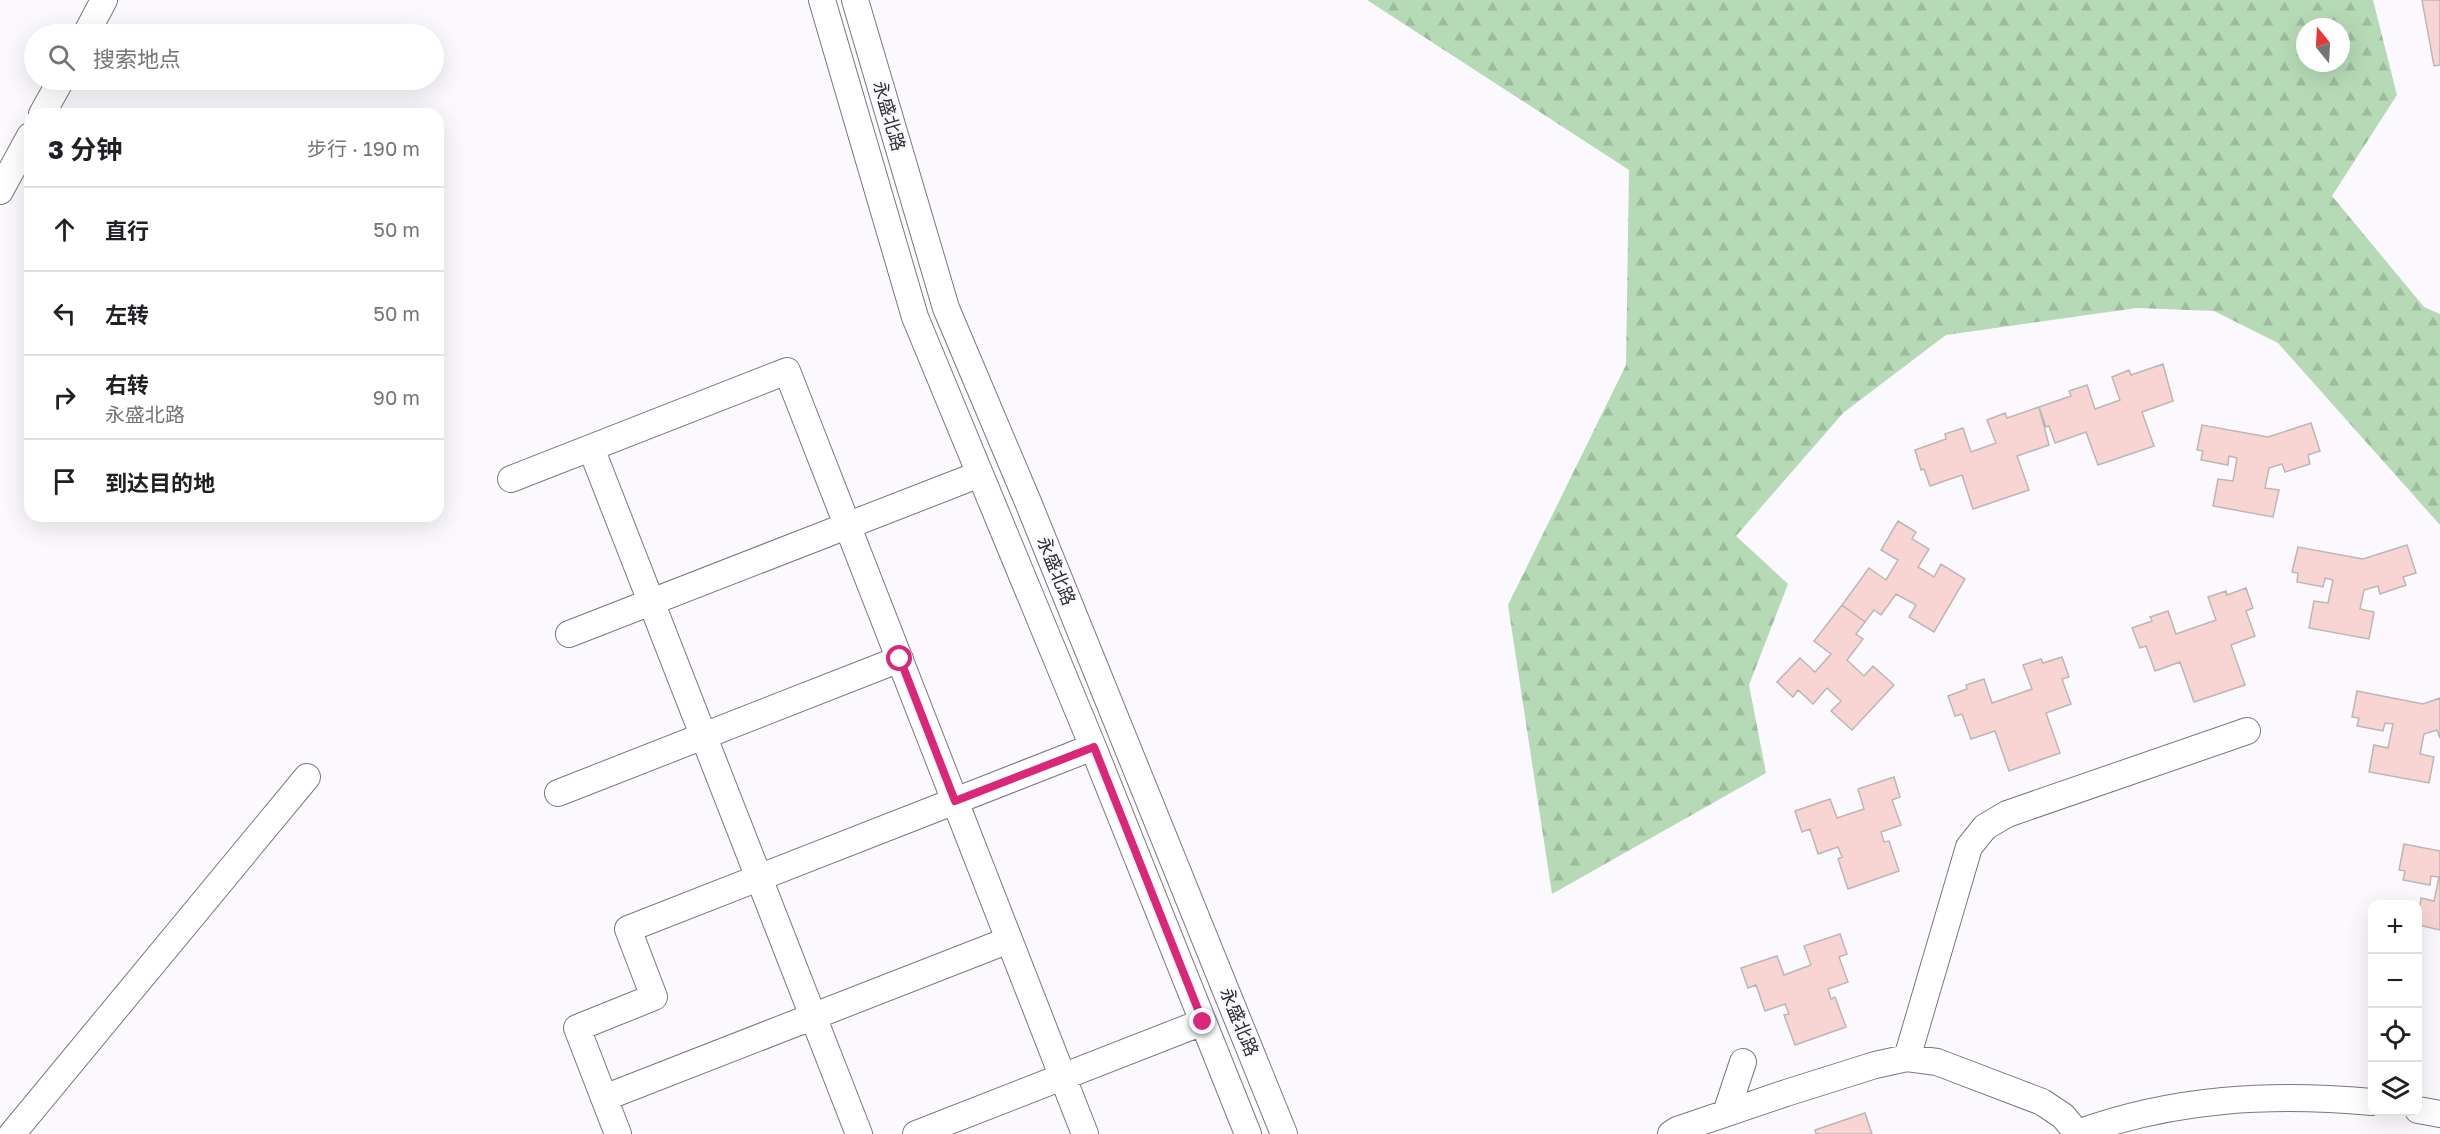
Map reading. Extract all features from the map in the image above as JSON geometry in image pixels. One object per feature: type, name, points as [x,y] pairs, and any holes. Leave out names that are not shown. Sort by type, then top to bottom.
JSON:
[{"type":"street","points":[[91,24],[104,0]]},
{"type":"street","name":"永盛北路","points":[[822,0],[915,317],[1094,747],[1248,1134]]},
{"type":"street","name":"永盛北路","points":[[864,3],[946,308],[1028,502],[1284,1134]]},
{"type":"street","points":[[45,108],[55,90]]},
{"type":"street","points":[[0,191],[24,147]]},
{"type":"street","points":[[511,479],[787,371],[1085,1134]]},
{"type":"street","points":[[591,448],[860,1134]]},
{"type":"street","points":[[569,634],[981,474]]},
{"type":"street","points":[[558,793],[900,659]]},
{"type":"street","points":[[1907,1058],[1969,847],[1985,827],[2007,814],[2247,731]]},
{"type":"street","points":[[618,1134],[577,1028],[654,997],[628,929],[1094,747]]},
{"type":"street","points":[[12,1134],[307,777]]},
{"type":"street","points":[[604,1098],[1009,940]]},
{"type":"street","points":[[916,1134],[1203,1022]]},
{"type":"street","points":[[1671,1134],[1726,1113],[1875,1065],[1907,1058],[1937,1062],[2042,1102],[2063,1116],[2078,1134],[2146,1112],[2225,1099],[2283,1097],[2368,1102]]},
{"type":"street","points":[[1726,1113],[1743,1062]]},
{"type":"street","points":[[2422,1111],[2440,1114]]},
{"type":"green space","points":[[1367,0],[2373,0],[2397,95],[2332,196],[2424,307],[2440,314],[2440,525],[2278,343],[2214,311],[2137,308],[1946,335],[1843,413],[1736,536],[1788,584],[1749,685],[1766,773],[1552,894],[1508,605],[1626,365],[1629,170]]},
{"type":"building","points":[[2422,0],[2440,0],[2440,65],[2434,66]]},
{"type":"building","points":[[2163,364],[2173,401],[2142,412],[2154,446],[2098,465],[2086,432],[2055,443],[2039,407],[2071,396],[2069,391],[2087,385],[2095,409],[2120,400],[2112,377],[2129,370],[2131,375]]},
{"type":"building","points":[[2039,407],[2049,445],[2017,456],[2029,490],[1973,509],[1962,475],[1930,486],[1924,469],[1921,470],[1915,450],[1946,439],[1945,434],[1963,428],[1971,452],[1996,443],[1987,420],[2005,413],[2007,418]]},
{"type":"building","points":[[2311,423],[2320,451],[2308,455],[2310,464],[2285,472],[2282,464],[2269,468],[2265,488],[2279,490],[2273,517],[2213,506],[2218,479],[2233,481],[2237,458],[2229,456],[2228,465],[2201,460],[2203,451],[2197,450],[2202,425],[2268,437]]},
{"type":"building","points":[[1898,521],[1916,532],[1912,539],[1929,549],[1918,567],[1934,577],[1941,564],[1965,579],[1934,632],[1909,617],[1916,605],[1896,594],[1881,615],[1874,610],[1865,622],[1842,605],[1869,568],[1886,580],[1898,560],[1881,550]]},
{"type":"building","points":[[2407,545],[2416,573],[2403,577],[2406,585],[2380,594],[2378,586],[2364,590],[2360,609],[2374,612],[2369,639],[2309,628],[2314,601],[2328,603],[2333,580],[2325,578],[2323,587],[2297,582],[2298,573],[2292,572],[2298,547],[2363,559]]},
{"type":"building","points":[[2246,588],[2253,608],[2246,611],[2255,636],[2231,645],[2245,685],[2194,702],[2180,662],[2155,671],[2146,646],[2140,648],[2132,628],[2152,621],[2150,617],[2168,611],[2176,634],[2216,620],[2208,597],[2226,591],[2227,595]]},
{"type":"building","points":[[1842,605],[1865,622],[1856,634],[1863,639],[1847,660],[1864,676],[1873,666],[1894,685],[1852,730],[1831,711],[1841,701],[1827,688],[1813,704],[1798,690],[1793,697],[1777,682],[1800,658],[1815,672],[1831,654],[1814,641]]},
{"type":"building","points":[[2062,657],[2069,677],[2062,679],[2071,704],[2046,713],[2060,753],[2009,771],[1995,731],[1971,739],[1962,714],[1955,716],[1948,696],[1967,689],[1966,685],[1984,679],[1992,703],[2032,689],[2023,665],[2041,659],[2043,663]]},
{"type":"building","points":[[2357,691],[2423,704],[2440,698],[2440,738],[2437,730],[2424,734],[2420,754],[2434,757],[2429,783],[2369,772],[2374,745],[2388,748],[2393,724],[2385,723],[2383,731],[2357,726],[2359,718],[2352,717]]},
{"type":"building","points":[[1894,777],[1900,797],[1892,800],[1901,825],[1881,832],[1884,842],[1889,841],[1899,871],[1848,889],[1838,859],[1842,857],[1838,847],[1818,854],[1810,829],[1802,832],[1795,811],[1830,799],[1837,818],[1864,809],[1858,789]]},
{"type":"building","points":[[2404,844],[2440,851],[2440,930],[2422,926],[2421,900],[2421,898],[2434,901],[2439,877],[2431,876],[2430,885],[2403,880],[2405,871],[2399,870]]},
{"type":"building","points":[[1840,934],[1847,954],[1839,957],[1848,982],[1828,989],[1831,999],[1835,997],[1846,1027],[1795,1045],[1784,1015],[1789,1014],[1785,1004],[1765,1011],[1756,985],[1748,988],[1741,968],[1777,956],[1784,975],[1811,965],[1804,946]]},
{"type":"building","points":[[1865,1113],[1872,1134],[1816,1134],[1815,1130]]},
{"type":"route","points":[[900,659],[955,801],[1094,747],[1203,1022]]}]
